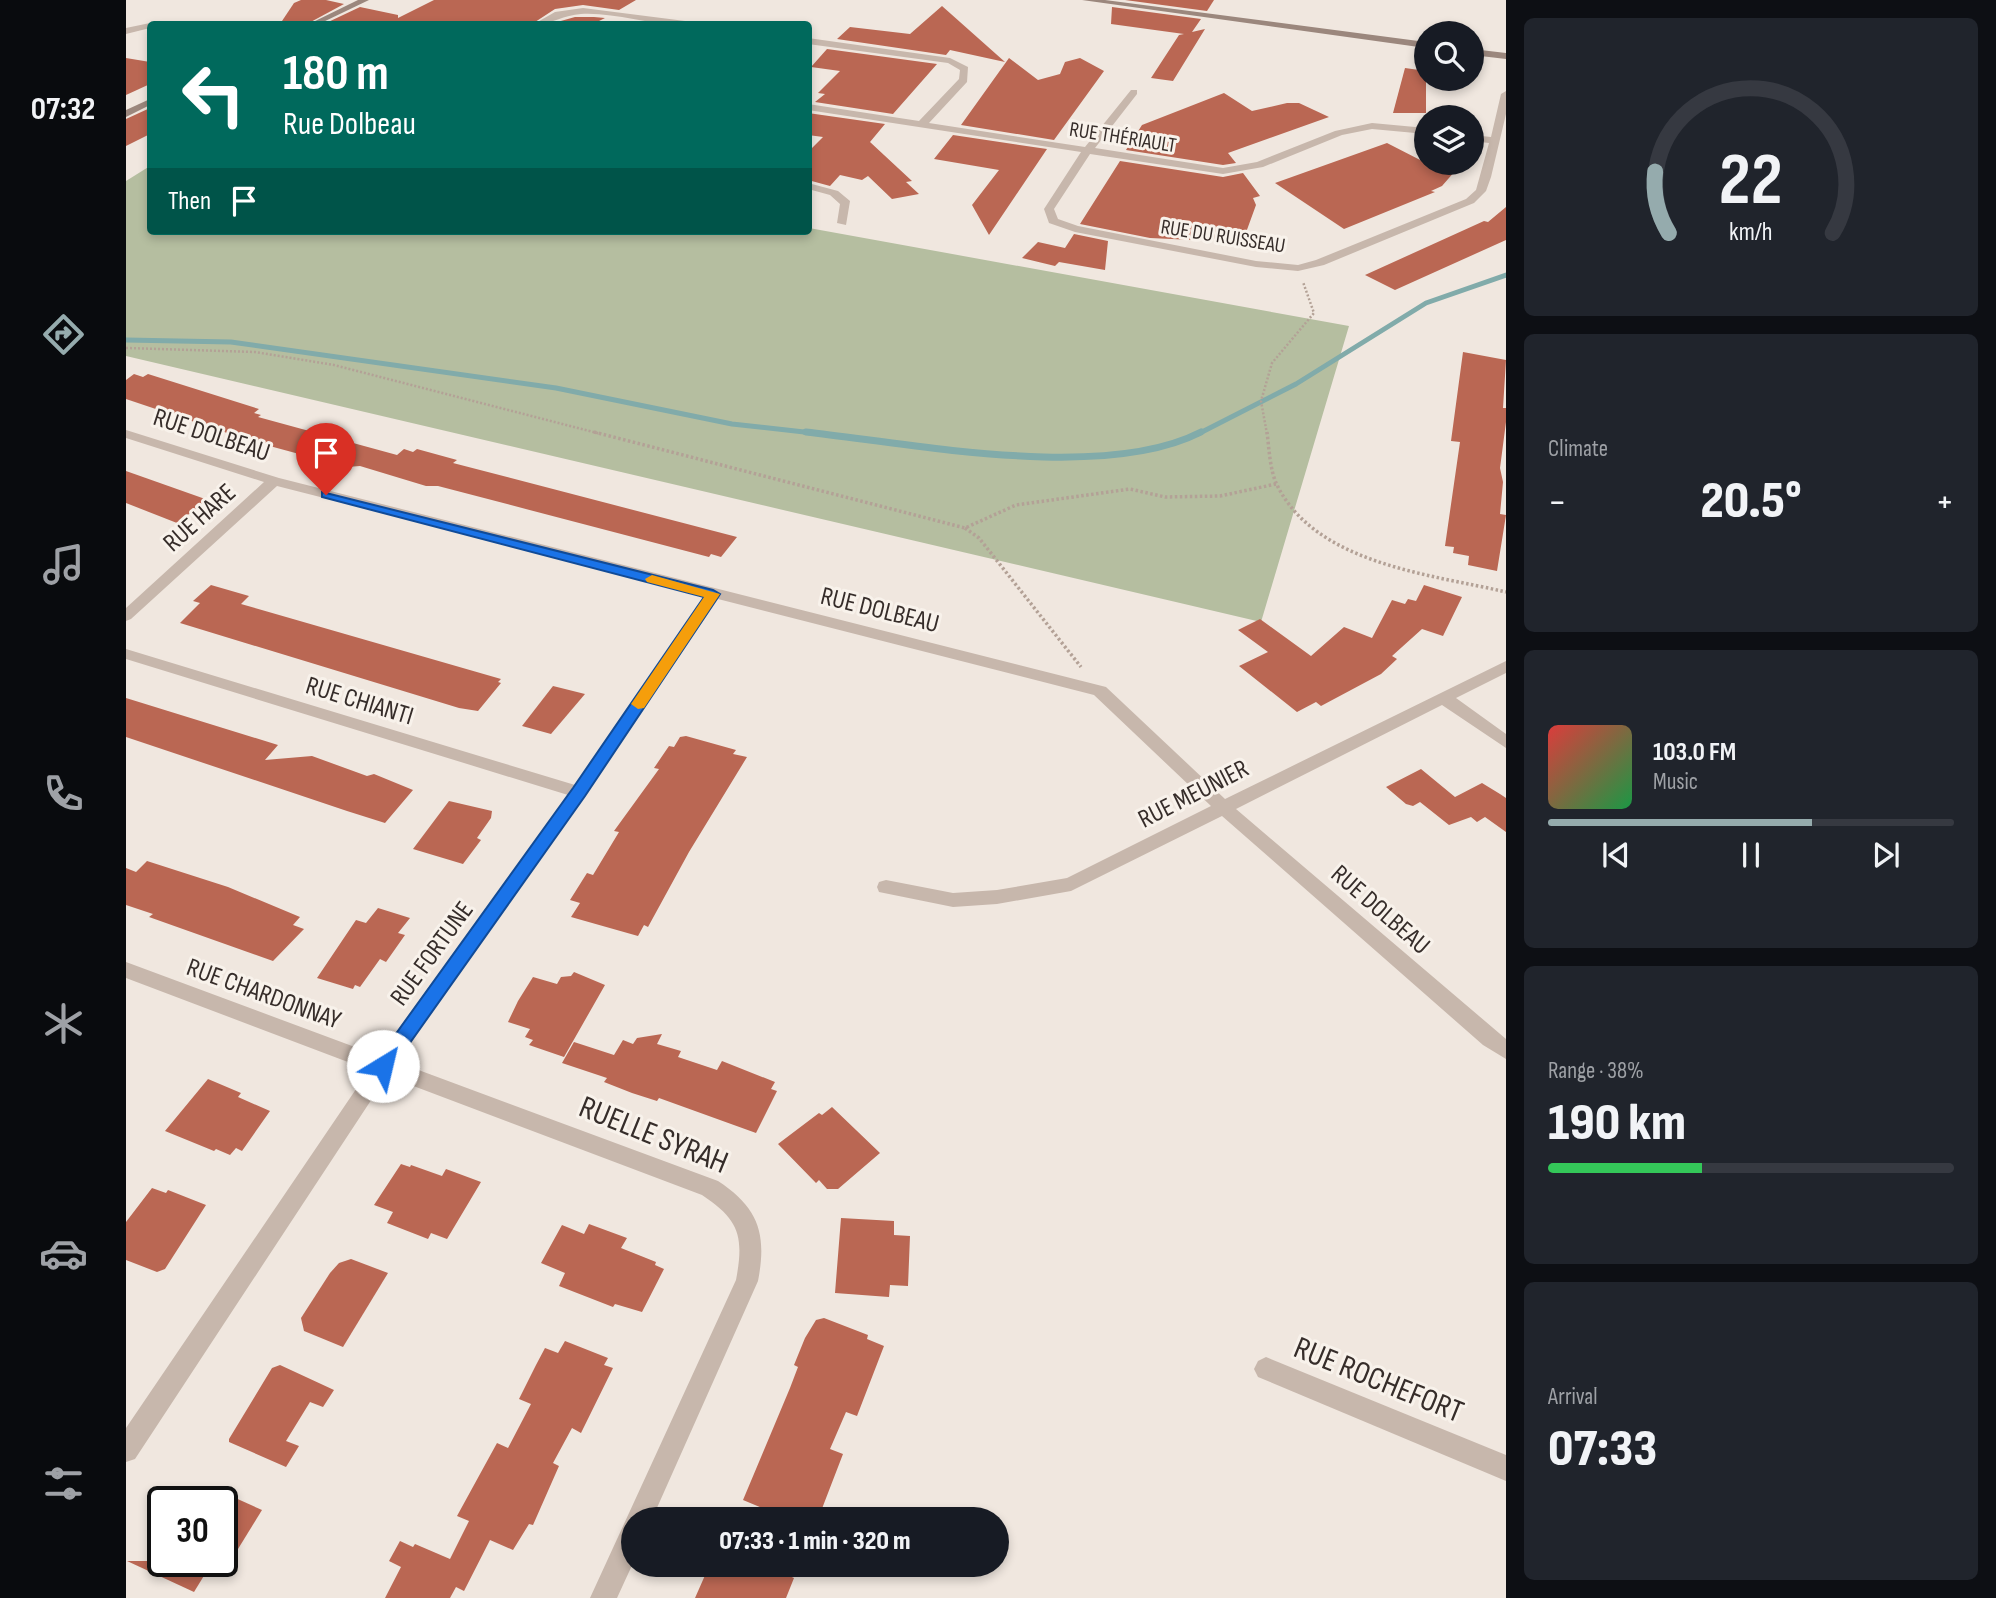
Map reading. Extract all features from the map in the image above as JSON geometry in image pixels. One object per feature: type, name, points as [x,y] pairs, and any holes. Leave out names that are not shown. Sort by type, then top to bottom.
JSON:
[{"type":"street","points":[[320,21],[365,0]]},
{"type":"street","points":[[1086,0],[1414,44]]},
{"type":"street","points":[[543,21],[558,13],[583,11],[661,21]]},
{"type":"street","points":[[126,31],[147,27]]},
{"type":"street","points":[[812,42],[950,61],[965,69],[964,80],[922,124]]},
{"type":"street","points":[[1484,53],[1506,56]]},
{"type":"street","points":[[1087,151],[1134,92]]},
{"type":"street","name":"RUE DU RUISSEAU","points":[[1087,151],[1049,209],[1053,221],[1075,229],[1243,261],[1298,268],[1320,263],[1470,201],[1481,191],[1506,94]]},
{"type":"street","points":[[126,114],[147,104]]},
{"type":"street","name":"RUE THÉRIAULT","points":[[812,108],[1223,171],[1259,165],[1339,133],[1371,126],[1414,130]]},
{"type":"street","points":[[1484,140],[1495,141]]},
{"type":"street","points":[[812,187],[834,193],[846,203],[842,223]]},
{"type":"street","name":"RUE DOLBEAU","points":[[126,434],[274,481],[1100,691],[1223,807],[1490,1040],[1506,1050]]},
{"type":"street","name":"RUE HARE","points":[[126,616],[274,481]]},
{"type":"street","name":"RUE FORTUNE","points":[[126,1450],[383,1066],[579,792],[713,594]]},
{"type":"street","name":"RUE CHIANTI","points":[[126,654],[579,792]]},
{"type":"street","name":"RUE MEUNIER","points":[[886,887],[953,900],[996,897],[1071,884],[1506,666]]},
{"type":"street","points":[[1443,697],[1506,742]]},
{"type":"street","name":"RUE CHARDONNAY","points":[[126,970],[383,1066]]},
{"type":"street","name":"RUELLE SYRAH","points":[[383,1066],[709,1188],[727,1198],[744,1219],[752,1241],[747,1281],[644,1507]]},
{"type":"street","name":"RUE ROCHEFORT","points":[[1266,1368],[1506,1468]]},
{"type":"street","points":[[603,1598],[621,1559]]},
{"type":"path","points":[[1298,268],[1314,313],[1272,363],[1261,401],[1276,484],[1308,525],[1332,543],[1376,562],[1506,592]]},
{"type":"path","points":[[126,348],[255,352],[334,365],[965,528],[979,538],[1100,691]]},
{"type":"path","points":[[965,528],[1016,505],[1130,489],[1165,497],[1220,496],[1276,484]]},
{"type":"green space","points":[[147,168],[147,235],[812,235],[812,229],[1349,326],[1261,622],[126,356],[126,181]]},
{"type":"building","points":[[301,0],[326,0],[344,4],[313,21],[282,21],[294,3]]},
{"type":"building","points":[[434,0],[636,0],[619,10],[583,5],[555,9],[537,21],[330,21],[360,7],[398,15],[398,18]]},
{"type":"building","points":[[1125,0],[1214,0],[1207,11]]},
{"type":"building","points":[[942,6],[1005,62],[950,50],[946,55],[837,39],[850,27],[910,34]]},
{"type":"building","points":[[1112,7],[1201,19],[1192,32],[1205,29],[1173,81],[1151,78],[1179,35],[1184,34],[1111,24]]},
{"type":"building","points":[[575,17],[605,18],[599,21],[561,21]]},
{"type":"building","points":[[827,49],[937,64],[893,114],[815,102],[825,94],[818,93],[840,71],[812,66]]},
{"type":"building","points":[[126,58],[147,62],[147,85],[126,95]]},
{"type":"building","points":[[1009,58],[1038,80],[1060,74],[1065,62],[1080,58],[1104,71],[1054,140],[961,125]]},
{"type":"building","points":[[1405,68],[1414,69],[1414,91],[1426,91],[1426,105],[1414,105],[1414,113],[1393,113]]},
{"type":"building","points":[[1224,93],[1252,111],[1299,103],[1329,117],[1228,153],[1236,163],[1223,165],[1126,150],[1142,125]]},
{"type":"building","points":[[147,109],[147,136],[126,146],[126,119]]},
{"type":"building","points":[[812,114],[885,124],[870,142],[912,181],[906,182],[919,194],[892,199],[868,176],[862,180],[840,175],[830,186],[812,181],[812,148],[823,137],[812,136]]},
{"type":"building","points":[[953,135],[1047,149],[989,235],[972,205],[999,170],[934,159]]},
{"type":"building","points":[[1387,143],[1414,157],[1414,175],[1452,175],[1442,186],[1431,191],[1435,192],[1344,229],[1275,183]]},
{"type":"building","points":[[1120,161],[1223,177],[1243,173],[1260,196],[1253,198],[1256,205],[1244,238],[1225,241],[1195,236],[1193,240],[1150,238],[1080,224]]},
{"type":"building","points":[[1506,207],[1506,240],[1395,290],[1365,275],[1484,221],[1488,222]]},
{"type":"building","points":[[1074,234],[1108,241],[1105,270],[1059,262],[1055,266],[1022,258],[1038,242],[1065,248]]},
{"type":"building","points":[[1463,352],[1506,360],[1503,408],[1506,408],[1506,422],[1500,468],[1503,482],[1500,514],[1506,515],[1497,571],[1468,565],[1469,556],[1453,553],[1454,547],[1445,546],[1460,442],[1451,441]]},
{"type":"building","points":[[134,374],[143,377],[148,374],[259,409],[254,413],[261,415],[258,417],[397,455],[404,449],[413,452],[417,449],[457,460],[453,463],[737,537],[721,557],[711,554],[709,557],[438,486],[426,486],[360,466],[347,467],[251,441],[126,399],[126,380]]},
{"type":"building","points":[[126,471],[208,500],[177,523],[126,503]]},
{"type":"building","points":[[211,585],[249,596],[241,604],[501,679],[498,682],[501,683],[478,711],[459,708],[180,623],[200,603],[193,601]]},
{"type":"building","points":[[1424,585],[1462,597],[1443,636],[1422,629],[1392,656],[1397,659],[1381,674],[1321,706],[1316,702],[1297,712],[1239,666],[1268,652],[1238,630],[1260,619],[1311,656],[1344,627],[1372,638],[1392,600],[1405,604],[1408,599],[1416,601]]},
{"type":"building","points":[[553,686],[585,694],[551,734],[522,726]]},
{"type":"building","points":[[126,698],[278,745],[265,760],[312,756],[367,776],[374,774],[413,790],[385,823],[347,811],[126,737]]},
{"type":"building","points":[[686,736],[736,750],[733,754],[747,757],[689,852],[648,927],[644,925],[638,936],[571,917],[580,903],[570,900],[587,873],[593,875],[619,832],[614,831],[659,769],[654,768],[669,746],[674,747],[680,737]]},
{"type":"building","points":[[1421,769],[1455,797],[1482,783],[1506,798],[1506,832],[1485,817],[1477,822],[1471,817],[1449,825],[1420,802],[1413,806],[1406,804],[1386,787]]},
{"type":"building","points":[[449,801],[492,811],[491,818],[477,838],[481,840],[463,864],[413,849]]},
{"type":"building","points":[[147,861],[228,887],[300,917],[293,925],[304,929],[273,961],[149,917],[153,914],[126,905],[126,868],[136,872]]},
{"type":"building","points":[[378,908],[410,918],[398,933],[405,935],[386,962],[380,959],[360,987],[355,985],[353,989],[317,978],[356,920],[366,923]]},
{"type":"building","points":[[574,972],[605,985],[564,1057],[529,1045],[533,1040],[525,1037],[530,1029],[508,1022],[518,1001],[533,977],[557,984],[561,977],[571,976]]},
{"type":"building","points":[[662,1034],[657,1044],[681,1051],[678,1057],[717,1070],[722,1061],[775,1082],[771,1089],[777,1091],[756,1133],[659,1098],[657,1101],[632,1093],[604,1082],[607,1078],[562,1063],[574,1042],[614,1055],[623,1040],[633,1044],[637,1038]]},
{"type":"building","points":[[208,1079],[241,1093],[238,1097],[270,1111],[242,1151],[236,1148],[230,1155],[216,1149],[214,1151],[165,1131]]},
{"type":"building","points":[[832,1107],[880,1153],[838,1189],[827,1189],[819,1180],[816,1183],[778,1144],[819,1113],[822,1115]]},
{"type":"building","points":[[401,1164],[442,1176],[446,1169],[481,1182],[447,1239],[431,1233],[428,1239],[387,1223],[393,1212],[374,1205]]},
{"type":"building","points":[[152,1188],[166,1193],[168,1190],[206,1205],[165,1269],[157,1272],[126,1260],[126,1222]]},
{"type":"building","points":[[841,1218],[894,1221],[894,1235],[910,1236],[908,1286],[890,1285],[889,1297],[835,1293]]},
{"type":"building","points":[[589,1224],[627,1238],[621,1248],[656,1262],[655,1265],[664,1269],[642,1312],[615,1304],[613,1307],[559,1286],[565,1273],[541,1263],[562,1225],[584,1234]]},
{"type":"building","points":[[351,1259],[388,1273],[343,1347],[304,1331],[301,1318],[330,1273],[339,1263]]},
{"type":"building","points":[[824,1318],[868,1335],[867,1339],[884,1346],[857,1416],[846,1412],[830,1449],[843,1454],[823,1507],[760,1507],[743,1500],[798,1367],[794,1365],[816,1320]]},
{"type":"building","points":[[565,1341],[608,1358],[604,1365],[613,1368],[581,1433],[572,1428],[553,1463],[559,1466],[533,1525],[529,1524],[513,1550],[490,1540],[464,1591],[456,1587],[450,1598],[385,1598],[401,1567],[389,1561],[400,1541],[413,1547],[415,1544],[450,1559],[469,1521],[457,1516],[497,1443],[508,1448],[531,1404],[519,1399],[536,1365],[545,1348],[558,1353]]},
{"type":"building","points":[[280,1365],[334,1390],[323,1407],[310,1402],[286,1441],[299,1446],[286,1467],[229,1442],[272,1368]]},
{"type":"building","points":[[238,1499],[262,1510],[238,1549]]},
{"type":"building","points":[[127,1561],[147,1561],[147,1570]]},
{"type":"building","points":[[162,1577],[203,1577],[194,1592]]},
{"type":"building","points":[[704,1577],[794,1578],[786,1598],[695,1598]]},
{"type":"waterway","points":[[1198,434],[1296,384],[1426,303],[1506,275]]},
{"type":"waterway","points":[[126,340],[231,342],[556,388],[732,424],[822,434]]},
{"type":"waterway","points":[[806,432],[953,450],[1062,457],[1114,455],[1161,447],[1201,432]]},
{"type":"slow traffic","points":[[638,704],[713,594],[652,579]]},
{"type":"route","points":[[326,495],[713,594],[579,792],[383,1066]]}]
